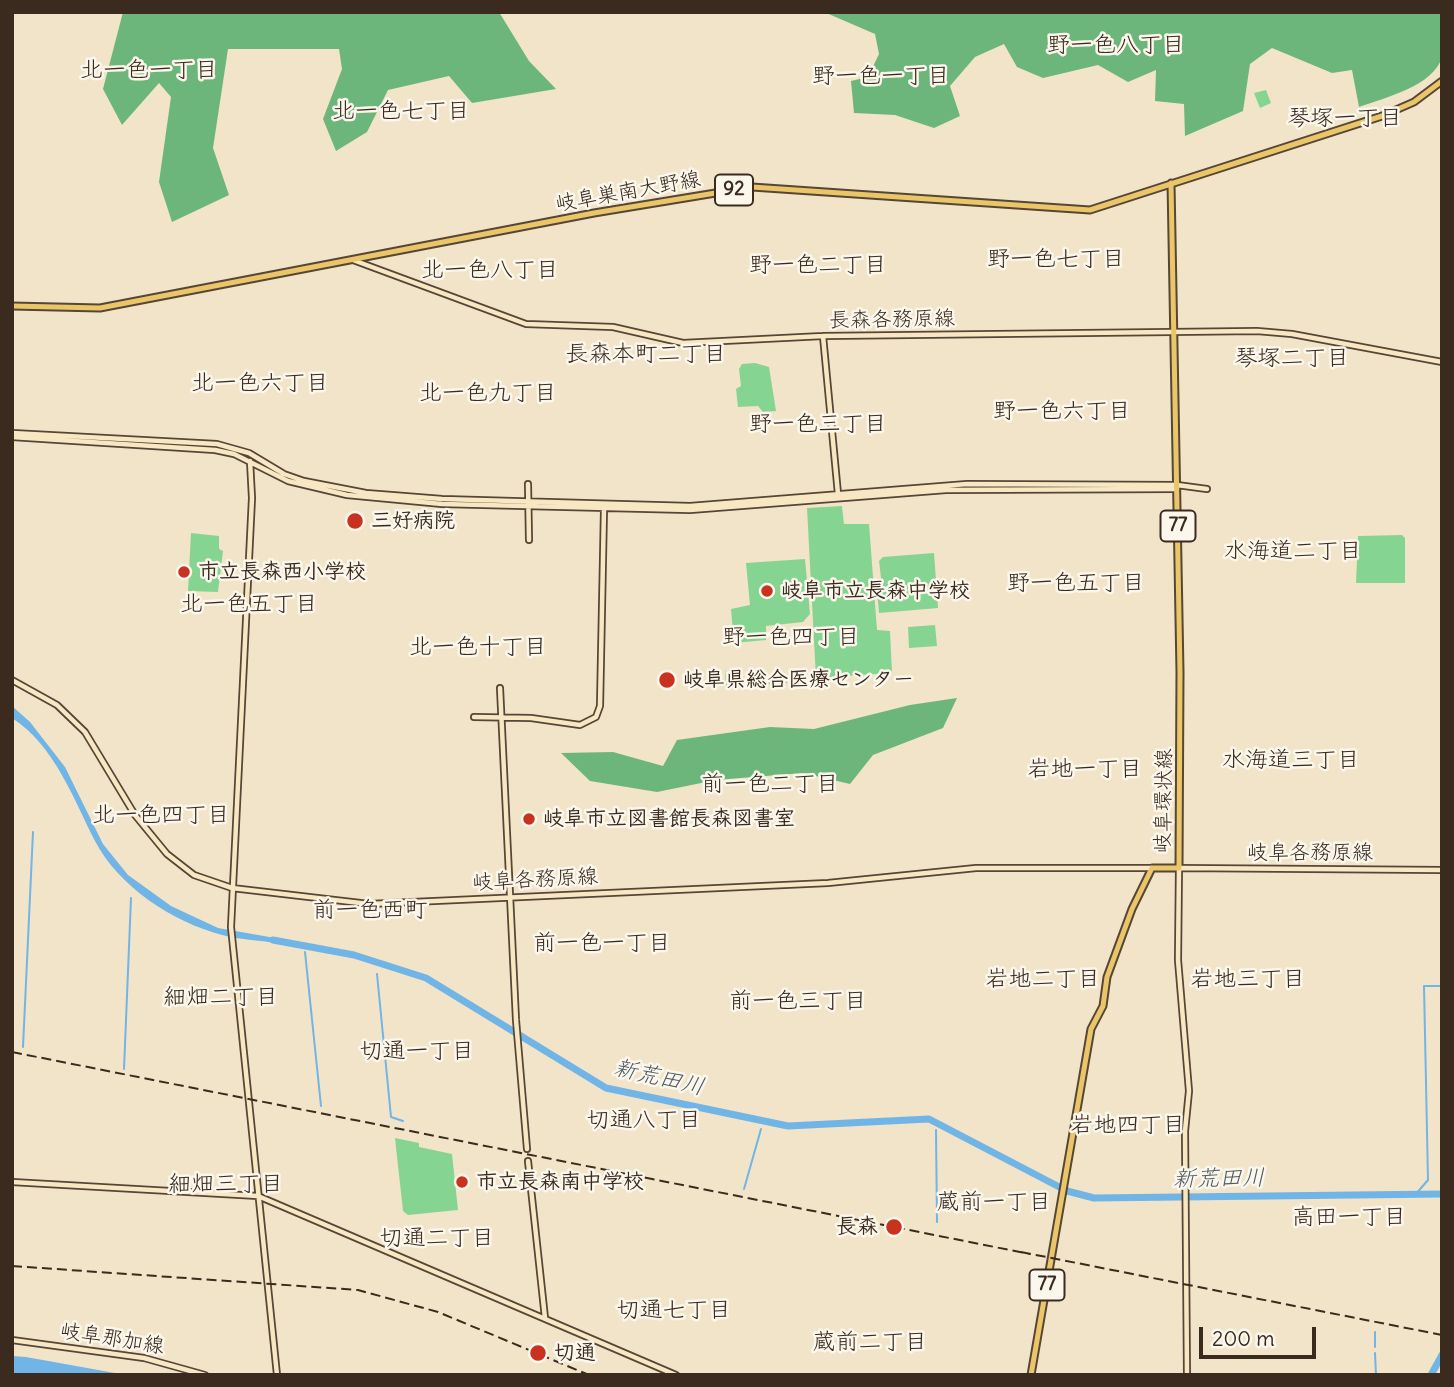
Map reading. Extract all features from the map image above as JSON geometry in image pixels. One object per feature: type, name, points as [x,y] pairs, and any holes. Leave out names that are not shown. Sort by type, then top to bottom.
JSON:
[{"type":"main road","name":"岐阜巣南大野線","points":[[12,306],[100,308],[594,213],[752,187],[1081,211],[1392,112],[1414,102],[1442,81]]},
{"type":"main road","name":"岐阜環状線","points":[[1031,1375],[1091,1029],[1103,1006],[1107,977],[1132,909],[1152,868],[1179,869],[1180,672],[1171,183]]},
{"type":"street","name":"長森各務原線","points":[[353,261],[541,327],[613,327],[699,344],[823,336],[1279,332],[1442,362]]},
{"type":"street","points":[[823,336],[838,496]]},
{"type":"street","points":[[12,435],[217,444],[249,453],[291,477],[366,493],[604,509],[690,510],[838,496]]},
{"type":"street","points":[[12,435],[215,450],[250,461],[288,481],[365,498],[690,506],[946,490],[1177,487],[1207,489]]},
{"type":"street","points":[[250,461],[252,498],[231,930],[277,1375]]},
{"type":"street","points":[[528,484],[529,540]]},
{"type":"street","points":[[474,717],[538,719],[580,725],[592,721],[598,714],[604,509]]},
{"type":"street","name":"岐阜各務原線","points":[[12,680],[57,705],[85,732],[97,747],[135,815],[167,854],[194,875],[232,888],[358,903],[868,880],[976,868],[1152,868]]},
{"type":"street","points":[[500,688],[517,1039],[527,1149]]},
{"type":"street","points":[[1179,869],[1178,960],[1189,1091],[1185,1131],[1187,1375]]},
{"type":"street","name":"岐阜各務原線","points":[[1179,869],[1442,870]]},
{"type":"street","points":[[528,1161],[545,1318]]},
{"type":"street","points":[[12,1182],[258,1196],[676,1375]]},
{"type":"street","name":"岐阜那加線","points":[[12,1340],[144,1358],[205,1375]]},
{"type":"green space","points":[[123,12],[499,12],[529,61],[556,89],[472,103],[449,76],[388,90],[367,132],[336,151],[323,119],[342,69],[339,49],[228,49],[213,148],[229,195],[172,222],[159,182],[171,97],[159,83],[122,125],[103,89]]},
{"type":"green space","points":[[824,12],[1442,12],[1443,46],[1442,57],[1429,76],[1407,90],[1359,107],[1352,70],[1332,73],[1272,48],[1250,64],[1243,111],[1185,136],[1184,104],[1155,101],[1156,70],[1128,82],[1098,65],[1043,78],[1017,67],[1004,44],[975,57],[950,86],[960,116],[934,128],[895,115],[854,113],[851,81],[868,77],[879,54],[875,34]]},
{"type":"green space","points":[[1266,90],[1271,103],[1260,108],[1254,93]]},
{"type":"green space","points":[[755,363],[769,367],[776,411],[763,412],[758,406],[738,407],[736,389],[741,386],[739,369],[742,364]]},
{"type":"green space","points":[[842,506],[844,524],[869,524],[877,630],[890,631],[892,673],[816,678],[807,508]]},
{"type":"green space","points":[[191,533],[219,536],[219,549],[223,551],[218,592],[188,591]]},
{"type":"green space","points":[[1402,535],[1405,538],[1405,583],[1356,583],[1358,536]]},
{"type":"green space","points":[[934,553],[938,608],[879,613],[876,579],[881,578],[879,561],[883,557]]},
{"type":"green space","points":[[805,559],[810,614],[803,622],[766,626],[766,640],[734,643],[731,609],[750,605],[746,563]]},
{"type":"green space","points":[[935,625],[937,646],[909,648],[908,627]]},
{"type":"green space","points":[[725,668],[728,687],[787,680],[787,683],[726,689]]},
{"type":"green space","points":[[957,698],[943,728],[873,755],[850,784],[803,773],[716,780],[657,792],[590,781],[561,753],[613,752],[663,766],[677,740],[770,727],[814,729],[910,705]]},
{"type":"green space","points":[[395,1138],[419,1143],[419,1147],[452,1154],[458,1210],[408,1215],[403,1211]]},
{"type":"water","points":[[12,706],[30,722],[65,767],[103,844],[128,875],[171,906],[218,928],[281,939],[280,944],[229,937],[203,929],[167,912],[133,888],[105,858],[61,774],[40,743],[12,718]]},
{"type":"water","points":[[12,1356],[26,1357],[126,1375],[12,1374]]},
{"type":"waterway","points":[[23,1047],[33,832]]},
{"type":"waterway","points":[[124,1069],[131,898]]},
{"type":"waterway","name":"新荒田川","points":[[273,940],[354,955],[426,978],[606,1088],[788,1126],[929,1119],[1067,1191],[1094,1198],[1442,1194]]},
{"type":"waterway","points":[[305,952],[321,1106]]},
{"type":"waterway","points":[[377,974],[391,1117],[403,1121]]},
{"type":"waterway","name":"新荒田川","points":[[1415,1195],[1428,1180],[1424,986],[1442,986]]},
{"type":"waterway","points":[[744,1189],[761,1129]]},
{"type":"waterway","points":[[936,1130],[937,1222]]},
{"type":"waterway","points":[[1375,1332],[1375,1347]]},
{"type":"waterway","points":[[1375,1353],[1376,1375]]},
{"type":"waterway","points":[[1431,1375],[1442,1355]]},
{"type":"railway","points":[[12,1052],[1030,1254]]},
{"type":"railway","points":[[1021,1252],[1442,1335]]},
{"type":"railway","points":[[12,1266],[358,1290],[438,1312],[589,1375]]},
{"type":"place","name":"三好病院","points":[[355,521]]},
{"type":"place","name":"市立長森西小学校","points":[[184,572]]},
{"type":"place","name":"岐阜市立長森中学校","points":[[767,591]]},
{"type":"place","name":"岐阜県総合医療センター","points":[[667,680]]},
{"type":"place","name":"岐阜市立図書館長森図書室","points":[[529,819]]},
{"type":"place","name":"市立長森南中学校","points":[[462,1182]]},
{"type":"place","name":"長森","points":[[894,1227]]},
{"type":"place","name":"切通","points":[[538,1353]]},
{"type":"district","name":"野一色八丁目","points":[[1116,45]]},
{"type":"district","name":"北一色一丁目","points":[[149,70]]},
{"type":"district","name":"野一色一丁目","points":[[881,76]]},
{"type":"district","name":"北一色七丁目","points":[[401,111]]},
{"type":"district","name":"琴塚一丁目","points":[[1345,118]]},
{"type":"district","name":"野一色七丁目","points":[[1056,259]]},
{"type":"district","name":"野一色二丁目","points":[[818,265]]},
{"type":"district","name":"北一色八丁目","points":[[490,270]]},
{"type":"district","name":"長森本町二丁目","points":[[646,354]]},
{"type":"district","name":"琴塚二丁目","points":[[1292,358]]},
{"type":"district","name":"北一色六丁目","points":[[260,383]]},
{"type":"district","name":"北一色九丁目","points":[[488,393]]},
{"type":"district","name":"野一色六丁目","points":[[1062,411]]},
{"type":"district","name":"野一色三丁目","points":[[818,424]]},
{"type":"district","name":"水海道二丁目","points":[[1293,551]]},
{"type":"district","name":"野一色五丁目","points":[[1076,583]]},
{"type":"district","name":"北一色五丁目","points":[[249,604]]},
{"type":"district","name":"野一色四丁目","points":[[791,637]]},
{"type":"district","name":"北一色十丁目","points":[[478,647]]},
{"type":"district","name":"水海道三丁目","points":[[1291,760]]},
{"type":"district","name":"岩地一丁目","points":[[1085,769]]},
{"type":"district","name":"前一色二丁目","points":[[770,784]]},
{"type":"district","name":"北一色四丁目","points":[[161,815]]},
{"type":"district","name":"前一色西町","points":[[370,910]]},
{"type":"district","name":"前一色一丁目","points":[[602,943]]},
{"type":"district","name":"岩地二丁目","points":[[1043,979]]},
{"type":"district","name":"岩地三丁目","points":[[1248,979]]},
{"type":"district","name":"細畑二丁目","points":[[221,997]]},
{"type":"district","name":"前一色三丁目","points":[[798,1001]]},
{"type":"district","name":"切通一丁目","points":[[417,1051]]},
{"type":"district","name":"切通八丁目","points":[[644,1120]]},
{"type":"district","name":"岩地四丁目","points":[[1128,1125]]},
{"type":"district","name":"細畑三丁目","points":[[226,1184]]},
{"type":"district","name":"蔵前一丁目","points":[[994,1202]]},
{"type":"district","name":"高田一丁目","points":[[1349,1217]]},
{"type":"district","name":"切通二丁目","points":[[437,1238]]},
{"type":"district","name":"切通七丁目","points":[[674,1310]]},
{"type":"district","name":"蔵前二丁目","points":[[870,1342]]}]
